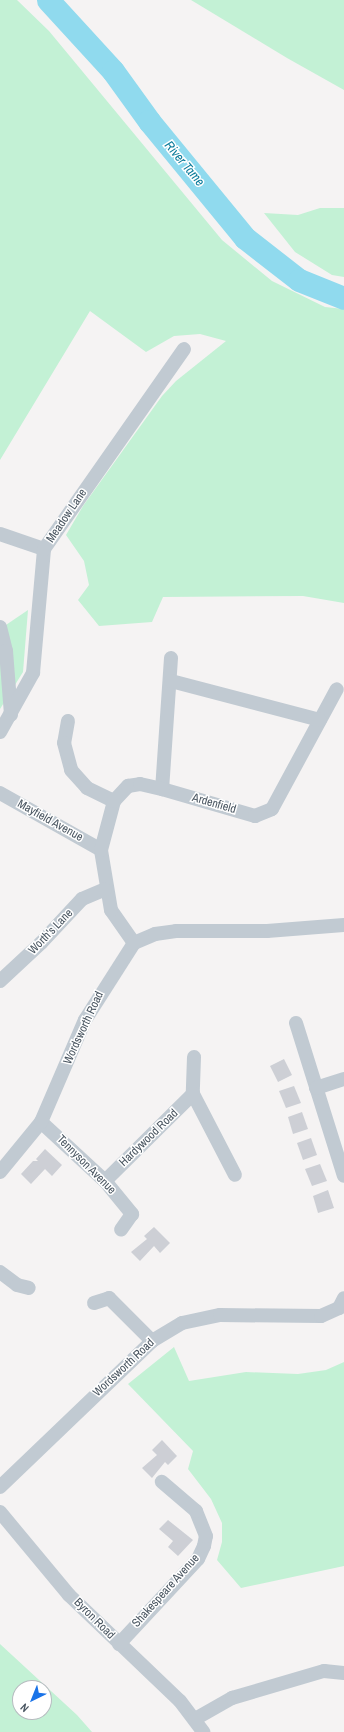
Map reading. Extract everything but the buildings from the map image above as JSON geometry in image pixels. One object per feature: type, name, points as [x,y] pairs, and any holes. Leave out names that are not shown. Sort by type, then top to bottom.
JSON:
[{"type":"street","name":"Meadow Lane","points":[[0,732],[11,716],[33,673],[44,549],[184,349]]},
{"type":"street","points":[[0,534],[44,549]]},
{"type":"street","points":[[0,627],[6,650],[11,716]]},
{"type":"street","points":[[162,789],[171,681],[171,658]]},
{"type":"street","points":[[171,681],[320,720]]},
{"type":"street","name":"Ardenfield","points":[[114,801],[128,786],[140,784],[255,816],[272,809],[337,689]]},
{"type":"street","points":[[68,721],[64,742],[71,770],[87,788],[114,801],[101,850],[105,889],[111,910],[134,943],[155,934],[176,931],[267,931],[344,925]]},
{"type":"street","name":"Mayfield Avenue","points":[[0,793],[101,850]]},
{"type":"street","name":"Worth's Lane","points":[[0,981],[41,943],[82,900],[105,889]]},
{"type":"street","name":"Wordsworth Road","points":[[0,1172],[41,1122],[85,1020],[134,943]]},
{"type":"street","points":[[296,1023],[344,1176]]},
{"type":"street","points":[[194,1057],[193,1094],[235,1175]]},
{"type":"street","points":[[316,1088],[344,1079]]},
{"type":"street","name":"Hardywood Road","points":[[105,1181],[193,1094]]},
{"type":"street","name":"Tennyson Avenue","points":[[41,1122],[105,1181],[132,1214],[121,1230]]},
{"type":"street","points":[[0,1272],[23,1286]]},
{"type":"street","points":[[94,1303],[109,1298],[152,1341]]},
{"type":"street","name":"Wordsworth Road","points":[[0,1487],[152,1341],[182,1323],[220,1315],[321,1316],[339,1308],[344,1298]]},
{"type":"street","name":"Shakespeare Avenue","points":[[119,1644],[198,1559],[204,1546],[206,1536],[196,1511],[162,1482]]},
{"type":"street","name":"Byron Road","points":[[0,1512],[69,1595],[195,1719],[204,1732]]},
{"type":"street","points":[[195,1719],[232,1698],[324,1671],[344,1673]]},
{"type":"green space","points":[[0,0],[17,0],[49,31],[222,240],[272,281],[325,307],[344,309],[344,603],[303,596],[163,597],[152,622],[99,626],[78,600],[89,585],[84,561],[66,535],[83,506],[162,396],[176,381],[226,341],[200,334],[174,336],[146,352],[90,311],[0,460]]},
{"type":"green space","points":[[191,0],[344,0],[344,90],[287,58]]},
{"type":"green space","points":[[320,208],[344,208],[344,277],[332,275],[295,252],[264,213],[298,215]]},
{"type":"green space","points":[[28,610],[23,672],[0,709],[0,629]]},
{"type":"green space","points":[[174,1347],[189,1381],[246,1372],[298,1374],[326,1370],[344,1362],[344,1566],[241,1588],[217,1560],[222,1542],[222,1523],[211,1499],[188,1469],[193,1451],[128,1384]]},
{"type":"green space","points":[[0,1644],[39,1680],[12,1680],[12,1720],[52,1720],[52,1692],[77,1715],[92,1732],[0,1732]]},
{"type":"waterway","name":"River Tame","points":[[48,0],[113,71],[149,121],[245,238],[299,280],[344,298]]}]
